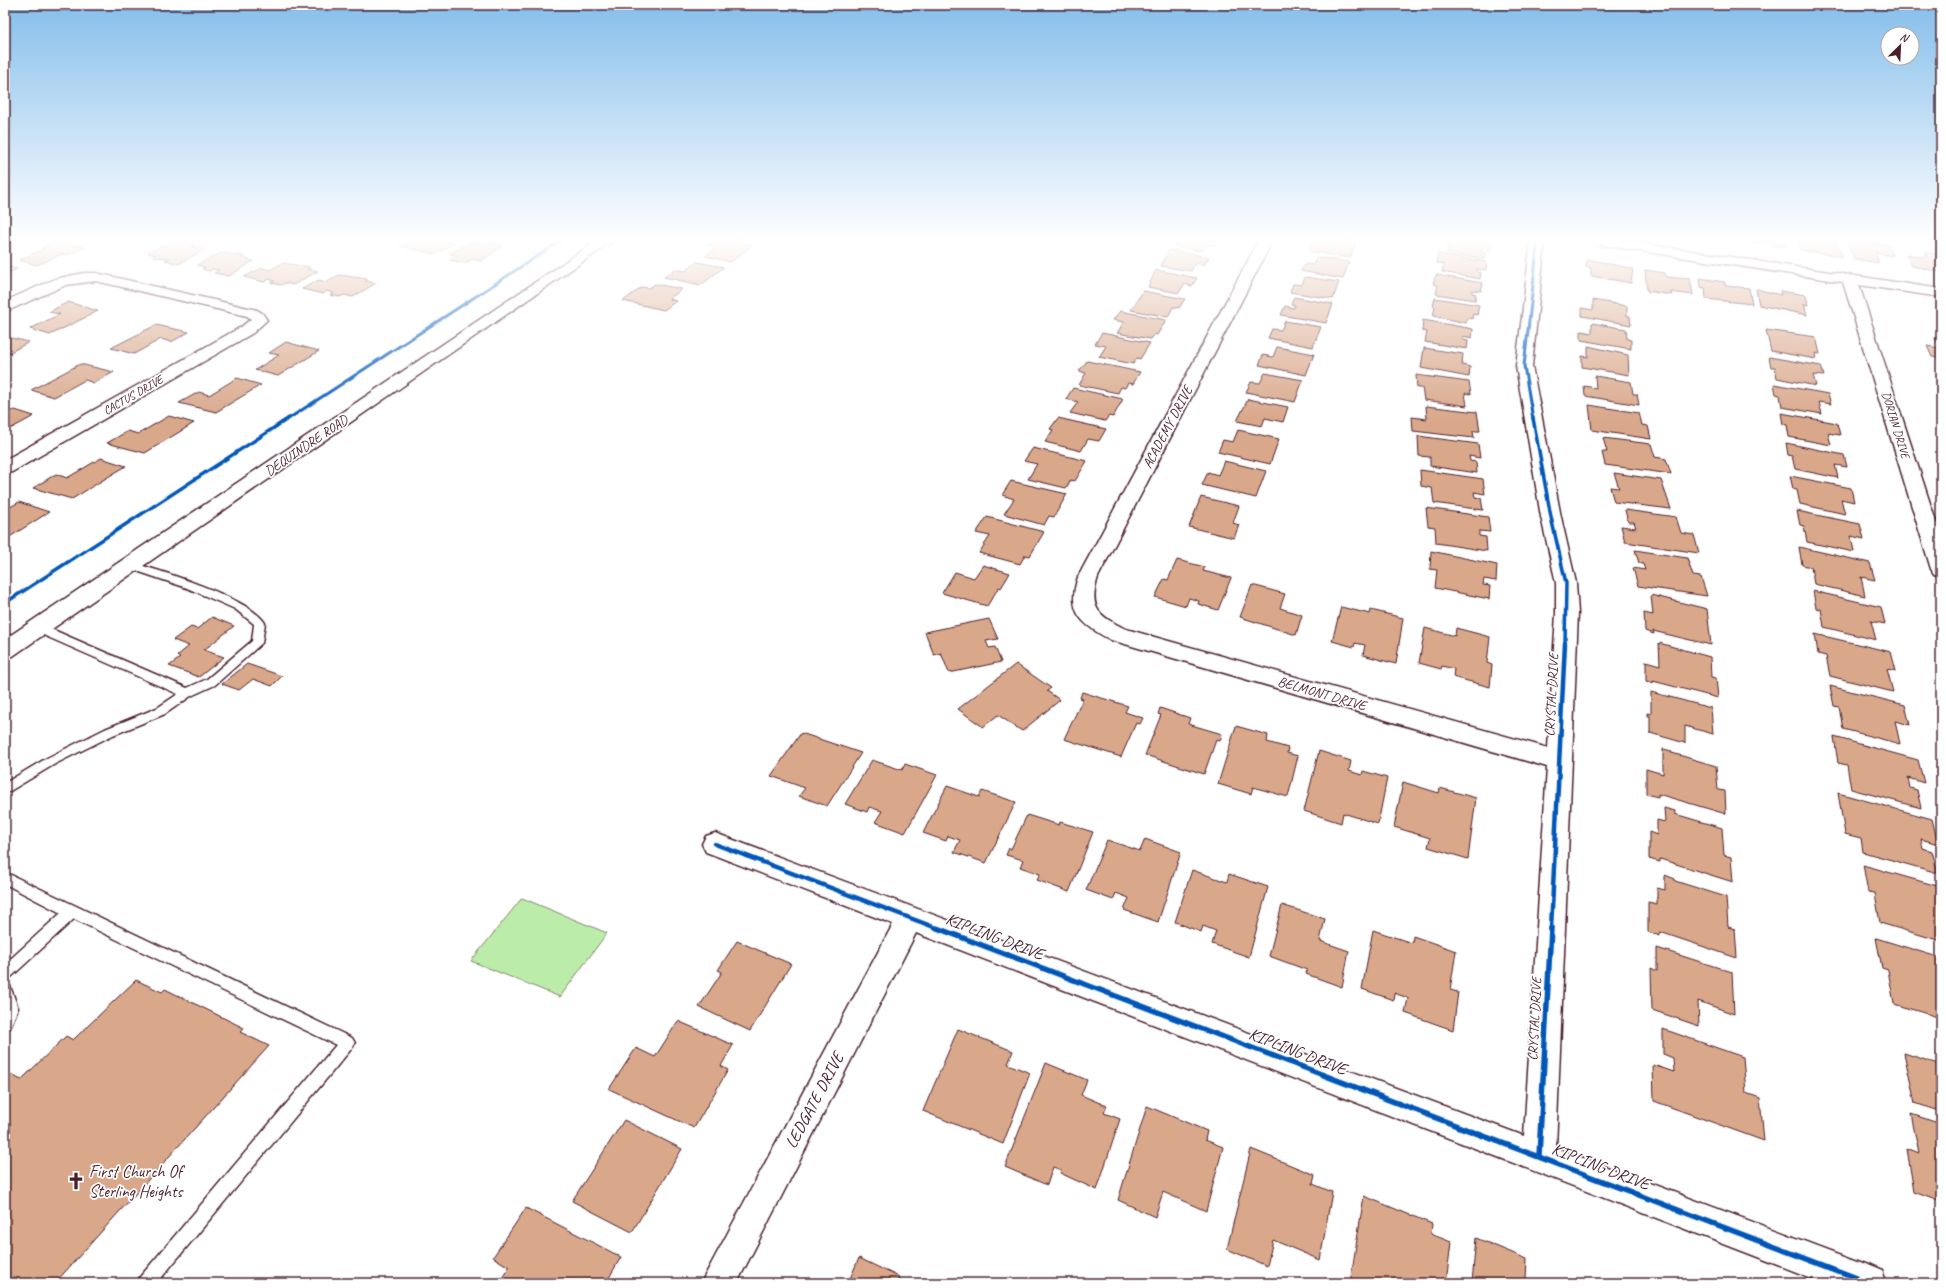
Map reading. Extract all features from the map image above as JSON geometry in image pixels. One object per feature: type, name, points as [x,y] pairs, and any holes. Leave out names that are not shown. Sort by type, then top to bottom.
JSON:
[{"type":"street","name":"CACTUS DRIVE","points":[[5,307],[20,300]]},
{"type":"street","name":"CACTUS DRIVE","points":[[5,468],[247,330],[259,320],[257,316],[252,313],[196,300]]},
{"type":"street","name":"DEQUINDRE ROAD","points":[[5,650],[515,300]]},
{"type":"street","name":"ACADEMY DRIVE","points":[[1090,616],[1082,600],[1083,589],[1088,577],[1234,300]]},
{"type":"street","name":"CRYSTAL DRIVE","points":[[1531,300],[1524,366],[1550,510],[1566,583],[1566,613],[1539,1156]]},
{"type":"street","name":"DORIAN DRIVE","points":[[1856,300],[1941,569]]},
{"type":"street","name":"BELMONT DRIVE","points":[[1090,616],[1100,625],[1118,635],[1559,761]]},
{"type":"street","name":"KIPLING DRIVE","points":[[715,844],[1870,1283]]},
{"type":"street","name":"LEDGATE DRIVE","points":[[718,1283],[910,918]]},
{"type":"lane","points":[[5,789],[51,761],[109,732],[161,711],[187,693],[211,682],[256,643],[260,624],[239,606],[191,586],[129,565]]},
{"type":"lane","points":[[38,628],[187,693]]},
{"type":"lane","points":[[5,878],[72,912],[347,1043],[146,1283]]},
{"type":"lane","points":[[5,973],[72,912]]},
{"type":"lane","points":[[5,991],[11,1008],[5,1023]]},
{"type":"green space","points":[[522,898],[607,933],[560,997],[471,961]]},
{"type":"building","points":[[673,300],[676,301],[664,310],[623,301]]},
{"type":"building","points":[[1137,300],[1184,300],[1179,308],[1173,307],[1168,317],[1131,310]]},
{"type":"building","points":[[1293,300],[1311,300],[1333,304],[1326,323],[1281,315],[1285,306],[1294,308],[1295,305],[1291,304]]},
{"type":"building","points":[[1434,300],[1448,300],[1479,305],[1477,315],[1473,314],[1472,319],[1467,318],[1466,323],[1433,316],[1435,307],[1433,306]]},
{"type":"building","points":[[1593,300],[1627,306],[1627,316],[1630,316],[1631,325],[1582,316],[1582,308],[1593,310]]},
{"type":"building","points":[[1716,300],[1751,300],[1752,304]]},
{"type":"building","points":[[1758,300],[1807,300],[1808,305],[1804,304],[1807,315],[1759,305]]},
{"type":"building","points":[[68,302],[98,311],[50,335],[30,329],[60,314],[49,312]]},
{"type":"building","points":[[1120,311],[1166,320],[1157,335],[1154,334],[1150,339],[1117,333],[1124,322],[1113,320]]},
{"type":"building","points":[[1423,320],[1473,329],[1472,338],[1463,336],[1463,340],[1468,341],[1467,349],[1425,342],[1427,332],[1422,331]]},
{"type":"building","points":[[1285,321],[1321,327],[1313,347],[1268,338],[1272,329],[1281,330]]},
{"type":"building","points":[[1592,323],[1626,329],[1627,339],[1631,340],[1631,349],[1581,340],[1581,331],[1592,333]]},
{"type":"building","points":[[156,325],[189,332],[171,342],[161,339],[134,354],[111,348]]},
{"type":"building","points":[[1766,330],[1816,337],[1820,354],[1815,353],[1816,359],[1771,351]]},
{"type":"building","points":[[1102,333],[1150,343],[1140,359],[1137,358],[1133,364],[1099,357],[1106,346],[1095,344]]},
{"type":"building","points":[[7,337],[29,342],[5,355],[5,338]]},
{"type":"building","points":[[1935,338],[1941,339],[1941,358],[1932,357],[1927,346],[1940,348]]},
{"type":"building","points":[[286,342],[319,351],[278,376],[255,370],[279,355],[269,353]]},
{"type":"building","points":[[1588,346],[1628,355],[1629,375],[1582,367],[1582,356],[1588,357]]},
{"type":"building","points":[[1277,347],[1314,354],[1306,375],[1259,365],[1263,355],[1273,357]]},
{"type":"building","points":[[1424,348],[1463,354],[1462,365],[1470,367],[1469,377],[1421,368]]},
{"type":"building","points":[[1769,357],[1821,366],[1824,376],[1813,375],[1816,386],[1777,378],[1775,367],[1771,367]]},
{"type":"building","points":[[1087,361],[1140,372],[1133,384],[1128,383],[1125,388],[1121,387],[1118,393],[1079,385],[1086,373],[1079,371]]},
{"type":"building","points":[[80,364],[114,372],[94,383],[85,380],[54,397],[31,390]]},
{"type":"building","points":[[1265,373],[1303,380],[1295,402],[1246,392],[1251,382],[1260,383]]},
{"type":"building","points":[[1416,375],[1469,382],[1471,394],[1465,393],[1467,406],[1424,400],[1422,388],[1417,388]]},
{"type":"building","points":[[1595,376],[1631,382],[1633,394],[1637,394],[1639,405],[1585,396],[1584,386],[1596,388]]},
{"type":"building","points":[[237,378],[261,385],[216,412],[179,403],[199,392],[209,395]]},
{"type":"building","points":[[1774,384],[1828,394],[1831,404],[1819,402],[1822,414],[1782,407],[1780,395],[1776,394]]},
{"type":"building","points":[[1073,388],[1123,399],[1113,417],[1109,416],[1105,421],[1070,413],[1078,402],[1066,399]]},
{"type":"building","points":[[1248,399],[1288,407],[1283,422],[1265,418],[1262,426],[1237,421]]},
{"type":"building","points":[[1589,405],[1639,413],[1642,425],[1648,426],[1651,439],[1592,430]]},
{"type":"building","points":[[1426,406],[1477,412],[1480,431],[1473,431],[1474,438],[1413,431],[1412,417],[1427,419]]},
{"type":"building","points":[[5,409],[15,410],[34,416],[12,428],[5,426]]},
{"type":"building","points":[[1781,413],[1837,423],[1840,435],[1828,433],[1831,445],[1789,437],[1787,425],[1783,424]]},
{"type":"building","points":[[169,416],[194,423],[145,453],[107,443],[128,431],[138,434]]},
{"type":"building","points":[[1058,418],[1106,429],[1099,441],[1088,439],[1081,451],[1045,442],[1053,430],[1050,429]]},
{"type":"building","points":[[1238,430],[1279,439],[1270,464],[1218,452],[1223,440],[1233,442]]},
{"type":"building","points":[[1418,436],[1478,444],[1480,458],[1469,456],[1470,461],[1476,462],[1477,473],[1430,466],[1430,457],[1419,456]]},
{"type":"building","points":[[1603,438],[1651,444],[1655,457],[1666,459],[1671,474],[1605,465],[1602,452],[1607,452]]},
{"type":"building","points":[[1786,443],[1844,455],[1847,467],[1835,465],[1838,478],[1795,469],[1792,456],[1788,455]]},
{"type":"building","points":[[1033,448],[1087,461],[1075,481],[1071,480],[1066,488],[1028,479],[1037,464],[1024,461]]},
{"type":"building","points":[[101,458],[126,466],[72,499],[33,488],[56,474],[67,478]]},
{"type":"building","points":[[1224,461],[1266,471],[1256,498],[1202,485],[1208,472],[1218,475]]},
{"type":"building","points":[[1420,470],[1483,479],[1485,494],[1474,492],[1475,497],[1481,498],[1483,510],[1434,503],[1432,488],[1421,486]]},
{"type":"building","points":[[1614,473],[1661,480],[1671,509],[1614,502],[1610,487],[1619,488]]},
{"type":"building","points":[[1790,476],[1851,488],[1854,502],[1841,499],[1845,514],[1800,504],[1797,490],[1793,489]]},
{"type":"building","points":[[1011,481],[1067,494],[1054,517],[1049,516],[1044,525],[1004,514],[1014,499],[1002,495]]},
{"type":"building","points":[[1201,497],[1239,506],[1233,523],[1239,525],[1234,538],[1189,527]]},
{"type":"building","points":[[19,502],[49,512],[8,538],[5,536],[5,510]]},
{"type":"building","points":[[1426,508],[1488,517],[1490,532],[1479,531],[1479,536],[1486,537],[1487,551],[1436,543],[1435,527],[1428,526]]},
{"type":"building","points":[[1625,510],[1676,517],[1681,533],[1694,535],[1699,553],[1625,542],[1621,526],[1636,528],[1634,522],[1628,522]]},
{"type":"building","points":[[1797,511],[1860,524],[1864,539],[1851,536],[1854,552],[1807,542],[1804,526],[1800,525]]},
{"type":"building","points":[[987,517],[1044,532],[1030,556],[1025,555],[1020,564],[979,553],[990,536],[976,533]]},
{"type":"building","points":[[1799,547],[1870,563],[1875,580],[1861,577],[1865,596],[1814,584],[1811,567],[1802,565]]},
{"type":"building","points":[[1635,550],[1687,558],[1693,576],[1701,577],[1707,596],[1638,586],[1633,568],[1645,570],[1643,564],[1639,563]]},
{"type":"building","points":[[1431,551],[1497,565],[1496,581],[1484,579],[1483,585],[1490,586],[1489,599],[1435,588],[1437,570],[1430,569]]},
{"type":"building","points":[[1177,560],[1205,567],[1203,571],[1231,578],[1218,610],[1198,604],[1199,601],[1189,598],[1186,606],[1155,597],[1164,579],[1168,580]]},
{"type":"building","points":[[983,565],[1010,573],[987,606],[942,593],[955,572],[974,578]]},
{"type":"building","points":[[1252,585],[1285,594],[1280,608],[1302,615],[1296,635],[1240,617]]},
{"type":"building","points":[[1813,591],[1881,607],[1885,624],[1871,621],[1876,640],[1824,627],[1821,609],[1816,608]]},
{"type":"building","points":[[1651,595],[1707,609],[1711,645],[1653,631],[1654,634],[1645,631],[1644,613],[1653,615]]},
{"type":"building","points":[[1341,607],[1370,614],[1371,610],[1403,618],[1396,664],[1363,655],[1365,645],[1355,643],[1354,647],[1332,641]]},
{"type":"building","points":[[212,617],[234,626],[204,650],[224,657],[199,677],[169,666],[180,658],[177,656],[189,646],[173,640],[191,627],[197,629]]},
{"type":"building","points":[[989,619],[998,639],[986,641],[989,648],[995,647],[1001,662],[949,673],[941,653],[934,655],[925,632]]},
{"type":"building","points":[[1425,628],[1455,636],[1456,628],[1490,637],[1487,663],[1492,665],[1490,687],[1453,677],[1454,669],[1442,666],[1441,669],[1419,663]]},
{"type":"building","points":[[1815,634],[1891,652],[1896,671],[1887,669],[1893,692],[1830,676],[1826,656],[1818,654]]},
{"type":"building","points":[[1659,643],[1710,657],[1711,677],[1716,678],[1718,698],[1653,681],[1653,683],[1646,681],[1646,661],[1660,665]]},
{"type":"building","points":[[247,664],[282,676],[272,686],[253,679],[239,690],[222,684]]},
{"type":"building","points":[[1016,664],[1051,688],[1047,691],[1060,700],[1022,731],[998,715],[983,727],[958,709]]},
{"type":"building","points":[[1830,686],[1905,705],[1910,725],[1895,721],[1900,744],[1843,729],[1839,707],[1834,706]]},
{"type":"building","points":[[1082,692],[1128,706],[1125,712],[1143,718],[1140,724],[1136,723],[1121,757],[1064,739],[1083,699],[1080,698]]},
{"type":"building","points":[[1651,692],[1711,708],[1713,734],[1685,726],[1685,743],[1650,733],[1650,716],[1647,716],[1647,713],[1651,714]]},
{"type":"building","points":[[1160,708],[1190,718],[1188,724],[1222,734],[1220,741],[1216,740],[1204,774],[1145,755],[1161,715],[1158,714]]},
{"type":"building","points":[[1236,726],[1268,735],[1267,742],[1288,748],[1287,753],[1298,756],[1288,797],[1253,787],[1251,794],[1218,784]]},
{"type":"building","points":[[801,733],[861,753],[827,806],[799,796],[805,788],[771,776]]},
{"type":"building","points":[[1834,737],[1918,760],[1924,783],[1908,778],[1910,788],[1917,790],[1921,808],[1851,789],[1847,765],[1838,763]]},
{"type":"building","points":[[1663,749],[1716,766],[1718,790],[1725,791],[1726,814],[1658,794],[1658,797],[1646,794],[1646,769],[1663,774]]},
{"type":"building","points":[[1319,751],[1351,761],[1349,771],[1362,775],[1363,771],[1387,778],[1378,824],[1343,813],[1341,823],[1304,811]]},
{"type":"building","points":[[872,760],[902,770],[905,764],[937,775],[905,833],[875,822],[882,811],[869,807],[867,812],[845,804]]},
{"type":"building","points":[[1403,782],[1439,793],[1440,788],[1476,798],[1468,859],[1428,847],[1430,838],[1394,827]]},
{"type":"building","points":[[947,786],[979,797],[982,791],[1016,802],[986,863],[954,852],[960,840],[948,836],[946,841],[923,833]]},
{"type":"building","points":[[1838,793],[1932,819],[1938,844],[1921,839],[1923,848],[1932,851],[1938,873],[1863,852],[1861,838],[1845,834]]},
{"type":"building","points":[[1664,808],[1675,811],[1675,814],[1722,828],[1724,855],[1731,857],[1733,882],[1660,859],[1660,862],[1649,859],[1649,832],[1657,835],[1657,820],[1665,822]]},
{"type":"building","points":[[1027,815],[1059,825],[1060,822],[1093,832],[1069,892],[1037,880],[1040,874],[1020,867],[1023,860],[1006,855],[1009,848],[1011,849]]},
{"type":"building","points":[[1145,839],[1181,852],[1158,922],[1124,910],[1129,898],[1116,893],[1113,900],[1086,890],[1107,840],[1140,851]]},
{"type":"building","points":[[1863,865],[1941,887],[1941,941],[1880,923],[1875,893],[1868,892]]},
{"type":"building","points":[[1192,870],[1227,882],[1229,874],[1268,887],[1249,957],[1212,944],[1216,931],[1203,926],[1201,932],[1175,922]]},
{"type":"building","points":[[1665,875],[1675,879],[1675,881],[1726,897],[1728,927],[1735,929],[1737,958],[1660,932],[1660,936],[1648,932],[1648,902],[1657,904],[1657,888],[1665,890]]},
{"type":"building","points":[[1282,905],[1325,919],[1320,941],[1349,951],[1342,987],[1306,974],[1307,970],[1269,956]]},
{"type":"building","points":[[1373,930],[1412,943],[1413,936],[1456,951],[1450,990],[1458,992],[1453,1030],[1405,1013],[1408,998],[1394,993],[1393,1000],[1362,989]]},
{"type":"building","points":[[1876,938],[1941,958],[1941,1018],[1894,1004],[1888,970],[1882,968]]},
{"type":"building","points":[[737,941],[791,964],[750,1031],[699,1007],[722,972],[718,970]]},
{"type":"building","points":[[1657,948],[1732,972],[1734,1014],[1698,1001],[1699,1026],[1652,1010],[1651,968],[1657,971]]},
{"type":"building","name":"First Church Of Sterling Heights","points":[[136,980],[162,992],[165,989],[244,1028],[240,1032],[269,1046],[55,1283],[5,1283],[5,1071],[21,1080],[66,1036],[73,1040]]},
{"type":"building","points":[[678,1021],[733,1045],[721,1066],[728,1070],[694,1128],[609,1089],[636,1048],[655,1057]]},
{"type":"building","points":[[958,1029],[1013,1051],[1008,1064],[1030,1073],[1003,1144],[923,1111]]},
{"type":"building","points":[[1663,1029],[1743,1057],[1746,1093],[1760,1098],[1764,1141],[1654,1101],[1653,1065],[1674,1072],[1673,1058],[1663,1054]]},
{"type":"building","points":[[1904,1053],[1941,1065],[1941,1112],[1915,1103]]},
{"type":"building","points":[[1046,1063],[1087,1080],[1081,1095],[1107,1106],[1104,1113],[1120,1119],[1097,1190],[1060,1173],[1061,1170],[1053,1167],[1047,1185],[1005,1167]]},
{"type":"building","points":[[1147,1106],[1207,1131],[1205,1140],[1223,1147],[1206,1211],[1163,1192],[1155,1217],[1118,1200]]},
{"type":"building","points":[[1911,1114],[1941,1124],[1941,1202],[1914,1192],[1907,1149],[1919,1154]]},
{"type":"building","points":[[624,1120],[682,1149],[632,1232],[572,1201]]},
{"type":"building","points":[[1251,1149],[1315,1175],[1313,1184],[1332,1192],[1320,1260],[1273,1240],[1267,1266],[1227,1249]]},
{"type":"building","points":[[1364,1196],[1432,1224],[1431,1234],[1451,1242],[1446,1283],[1350,1283]]},
{"type":"building","points":[[526,1208],[621,1257],[606,1283],[499,1283],[509,1267],[493,1257]]},
{"type":"building","points":[[1476,1238],[1527,1259],[1526,1279],[1537,1283],[1472,1283]]},
{"type":"building","points":[[859,1258],[899,1277],[896,1283],[848,1283]]},
{"type":"cycle path","points":[[5,603],[470,300]]},
{"type":"cycle path","points":[[1531,300],[1524,366],[1551,517],[1566,583],[1567,613],[1539,1156]]},
{"type":"cycle path","points":[[715,844],[1870,1283]]},
{"type":"place","name":"First Church Of Sterling Heights","points":[[76,1181]]}]
